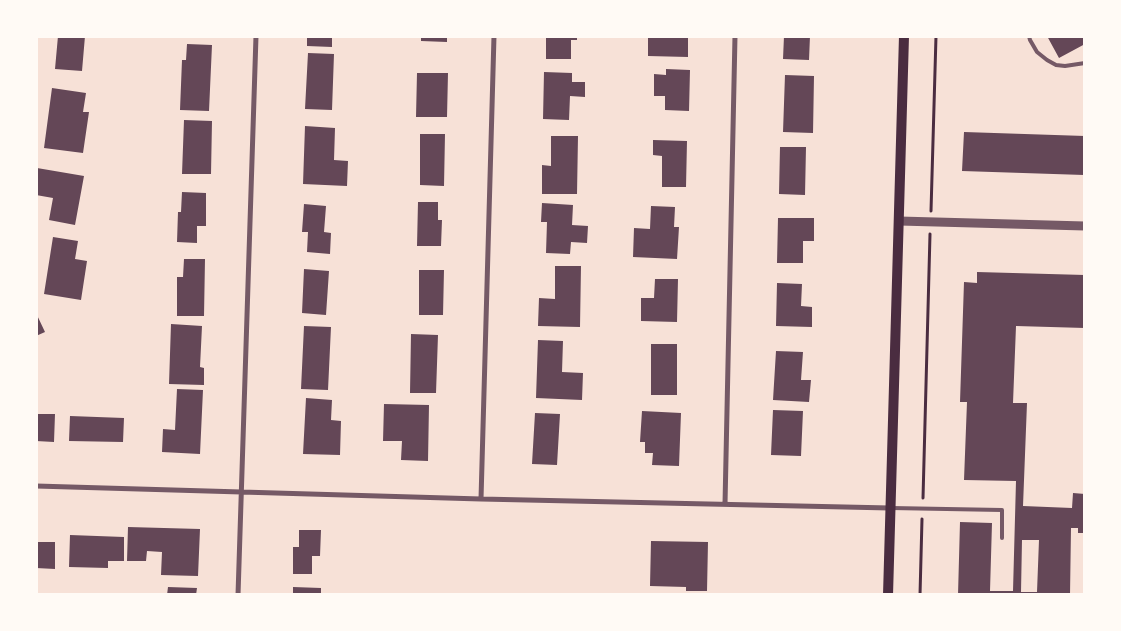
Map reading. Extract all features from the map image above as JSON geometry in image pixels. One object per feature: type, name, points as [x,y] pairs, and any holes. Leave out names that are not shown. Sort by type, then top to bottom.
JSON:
[{"type":"main road","points":[[888,595],[904,36]]},
{"type":"street","points":[[238,595],[256,36]]},
{"type":"street","points":[[481,499],[494,36]]},
{"type":"street","points":[[725,504],[735,36]]},
{"type":"street","points":[[899,221],[1085,226]]},
{"type":"street","points":[[36,486],[481,499],[891,508]]},
{"type":"lane","points":[[1029,36],[1037,52],[1056,65],[1065,66],[1085,63]]},
{"type":"lane","points":[[891,508],[1002,510],[1002,538]]},
{"type":"path","points":[[931,196],[936,36]]},
{"type":"path","points":[[920,595],[930,246]]},
{"type":"building","points":[[58,36],[85,36],[82,71],[55,69]]},
{"type":"building","points":[[307,36],[332,36],[332,47],[307,46]]},
{"type":"building","points":[[421,36],[447,36],[447,42],[421,41]]},
{"type":"building","points":[[546,36],[577,36],[577,40],[571,40],[571,59],[546,59]]},
{"type":"building","points":[[648,36],[688,36],[688,57],[648,56]]},
{"type":"building","points":[[784,36],[810,36],[809,60],[783,59]]},
{"type":"building","points":[[1047,36],[1085,36],[1085,44],[1059,58]]},
{"type":"building","points":[[187,44],[212,45],[209,111],[180,110],[182,60],[186,60]]},
{"type":"building","points":[[308,53],[334,54],[332,110],[305,109]]},
{"type":"building","points":[[666,69],[690,70],[689,111],[665,110],[665,96],[654,96],[654,74],[666,75]]},
{"type":"building","points":[[544,72],[572,73],[572,82],[585,82],[585,97],[570,96],[569,120],[543,119]]},
{"type":"building","points":[[417,73],[448,73],[447,117],[416,117]]},
{"type":"building","points":[[785,75],[814,76],[813,133],[783,132]]},
{"type":"building","points":[[52,88],[86,93],[83,112],[89,112],[83,153],[44,148]]},
{"type":"building","points":[[184,120],[212,121],[211,174],[182,174]]},
{"type":"building","points":[[305,126],[335,128],[334,160],[348,161],[347,186],[303,184]]},
{"type":"building","points":[[964,132],[1085,136],[1084,175],[962,171]]},
{"type":"building","points":[[420,134],[445,134],[444,186],[420,185]]},
{"type":"building","points":[[551,136],[578,136],[577,194],[542,194],[542,165],[551,166]]},
{"type":"building","points":[[653,140],[687,141],[686,187],[662,187],[662,156],[653,155]]},
{"type":"building","points":[[780,147],[806,147],[805,195],[779,194]]},
{"type":"building","points":[[37,168],[84,176],[75,225],[49,220],[53,198],[36,195]]},
{"type":"building","points":[[182,192],[206,193],[206,226],[197,226],[197,243],[177,242],[178,212],[181,212]]},
{"type":"building","points":[[418,202],[438,202],[438,220],[442,220],[441,246],[417,246]]},
{"type":"building","points":[[542,203],[573,205],[572,225],[588,226],[587,243],[571,242],[570,254],[546,253],[547,222],[541,222]]},
{"type":"building","points":[[304,204],[326,206],[324,232],[331,233],[330,254],[307,252],[308,232],[302,232]]},
{"type":"building","points":[[651,206],[675,207],[674,227],[679,227],[677,259],[633,257],[634,228],[650,229]]},
{"type":"building","points":[[778,218],[814,218],[814,241],[803,241],[803,263],[777,263]]},
{"type":"building","points":[[53,237],[78,241],[75,259],[87,261],[81,300],[44,294]]},
{"type":"building","points":[[184,259],[205,259],[204,316],[177,316],[177,277],[183,277]]},
{"type":"building","points":[[555,266],[581,266],[580,327],[538,326],[539,298],[555,299]]},
{"type":"building","points":[[304,269],[329,271],[326,315],[302,313]]},
{"type":"building","points":[[419,270],[444,270],[443,315],[419,315]]},
{"type":"building","points":[[977,272],[1085,275],[1085,328],[1016,326],[1013,403],[1027,403],[1023,506],[1072,508],[1073,493],[1085,494],[1085,533],[1078,533],[1078,528],[1071,528],[1070,595],[958,595],[960,522],[992,523],[990,591],[1013,591],[1016,481],[964,480],[967,402],[960,402],[964,282],[977,283]],"holes":[[[1022,540],[1039,540],[1037,592],[1021,592]]]},
{"type":"building","points":[[655,279],[678,279],[677,322],[641,321],[641,298],[654,298]]},
{"type":"building","points":[[777,283],[802,284],[801,306],[812,307],[812,327],[776,326]]},
{"type":"building","points":[[36,313],[45,332],[36,336]]},
{"type":"building","points":[[171,324],[202,326],[200,367],[204,368],[204,385],[169,384]]},
{"type":"building","points":[[304,326],[331,327],[328,390],[301,389]]},
{"type":"building","points":[[411,334],[438,335],[436,393],[410,393]]},
{"type":"building","points":[[538,340],[563,341],[562,372],[583,373],[582,400],[536,398]]},
{"type":"building","points":[[651,344],[677,344],[677,395],[651,395]]},
{"type":"building","points":[[776,351],[803,352],[801,380],[811,380],[809,402],[773,400]]},
{"type":"building","points":[[177,389],[203,390],[200,454],[162,452],[163,429],[175,430]]},
{"type":"building","points":[[306,398],[332,400],[331,420],[341,421],[340,455],[303,454]]},
{"type":"building","points":[[384,404],[429,405],[428,461],[401,460],[402,441],[383,441]]},
{"type":"building","points":[[773,410],[803,411],[801,456],[771,455]]},
{"type":"building","points":[[642,411],[681,413],[679,466],[652,465],[653,453],[645,453],[645,442],[640,442]]},
{"type":"building","points":[[535,413],[560,414],[557,465],[532,464]]},
{"type":"building","points":[[36,414],[55,414],[54,442],[36,441]]},
{"type":"building","points":[[70,416],[124,418],[123,442],[69,441]]},
{"type":"building","points":[[128,527],[200,529],[198,576],[161,575],[162,552],[147,551],[146,561],[127,561]]},
{"type":"building","points":[[299,530],[321,530],[320,556],[312,556],[312,574],[293,574],[293,547],[299,547]]},
{"type":"building","points":[[70,535],[124,537],[124,561],[108,561],[108,568],[69,567]]},
{"type":"building","points":[[651,541],[708,542],[707,591],[686,591],[686,587],[650,586]]},
{"type":"building","points":[[36,542],[55,542],[55,569],[36,568]]},
{"type":"building","points":[[168,587],[197,588],[196,595],[167,595]]},
{"type":"building","points":[[293,587],[321,588],[321,595],[293,595]]}]
